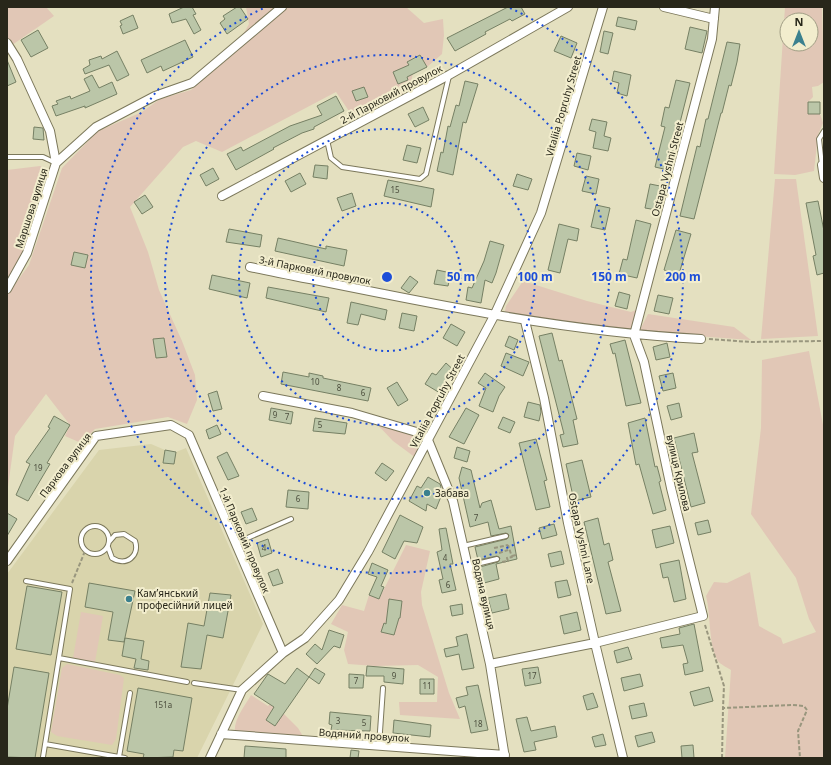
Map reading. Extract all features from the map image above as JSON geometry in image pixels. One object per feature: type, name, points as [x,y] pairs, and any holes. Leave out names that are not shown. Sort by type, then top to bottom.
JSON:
[{"type":"street","points":[[56,163],[96,127],[155,96],[192,83],[282,7]]},
{"type":"street","name":"2-й Парковий провулок","points":[[222,196],[449,75],[568,7]]},
{"type":"street","name":"Vitaliia Popruhy Street","points":[[210,758],[242,690],[283,653],[305,638],[339,600],[368,552],[494,316],[542,213],[603,7]]},
{"type":"street","points":[[664,7],[714,20]]},
{"type":"street","name":"Ostapa Vyshni Street","points":[[634,334],[712,39],[715,7]]},
{"type":"street","name":"Маршова вулиця","points":[[7,43],[24,73],[50,131],[56,163],[27,253],[7,289]]},
{"type":"street","points":[[822,165],[824,178]]},
{"type":"street","name":"3-й Парковий провулок","points":[[250,267],[524,321],[634,334],[701,339]]},
{"type":"street","name":"Ostapa Vyshni Lane","points":[[524,321],[544,398],[568,523],[623,758]]},
{"type":"street","name":"вулиця Крилова","points":[[634,334],[644,362],[671,488],[703,616]]},
{"type":"street","points":[[263,396],[352,413],[420,433],[428,440]]},
{"type":"street","name":"Паркова вулиця","points":[[7,561],[96,436],[171,425],[189,435]]},
{"type":"street","name":"1-й Парковий провулок","points":[[189,435],[283,653]]},
{"type":"street","name":"Водяна вулиця","points":[[428,440],[453,501],[490,664],[505,757]]},
{"type":"street","points":[[490,664],[595,643],[703,616]]},
{"type":"street","name":"Водяний провулок","points":[[221,734],[505,757]]},
{"type":"lane","points":[[327,140],[331,158],[342,167],[420,179],[426,174],[449,75]]},
{"type":"lane","points":[[822,165],[819,139],[824,131]]},
{"type":"lane","points":[[7,157],[44,157],[56,163]]},
{"type":"lane","points":[[236,543],[291,519]]},
{"type":"lane","points":[[109,544],[109,537],[105,530],[92,526],[82,534],[81,543],[85,550],[89,553],[98,554],[102,553],[109,544],[115,535],[128,535],[135,541],[135,554],[133,558],[125,562],[116,561],[110,555],[109,544]]},
{"type":"lane","points":[[463,546],[506,536]]},
{"type":"lane","points":[[468,566],[498,561]]},
{"type":"lane","points":[[26,581],[70,589],[43,756]]},
{"type":"lane","points":[[59,658],[187,682]]},
{"type":"lane","points":[[194,683],[242,690]]},
{"type":"lane","points":[[379,747],[383,688]]},
{"type":"lane","points":[[119,757],[130,693]]},
{"type":"lane","points":[[45,744],[125,758]]},
{"type":"path","points":[[701,339],[751,342],[824,341]]},
{"type":"path","points":[[493,539],[496,553],[509,550]]},
{"type":"path","points":[[508,545],[512,556]]},
{"type":"path","points":[[70,589],[85,550]]},
{"type":"path","points":[[498,561],[508,561],[507,558],[516,555]]},
{"type":"path","points":[[703,616],[724,686],[722,758]]},
{"type":"path","points":[[723,708],[804,706],[807,710],[798,731],[800,758]]},
{"type":"shaded area","points":[[7,7],[46,7],[54,16],[12,45],[7,37]]},
{"type":"shaded area","points":[[246,7],[406,7],[424,23],[443,19],[444,35],[442,54],[427,67],[413,73],[409,91],[353,117],[336,92],[222,152],[196,141],[183,147],[130,207],[148,252],[159,290],[182,341],[195,375],[197,400],[187,424],[168,417],[95,429],[81,443],[65,436],[70,425],[46,394],[15,436],[7,494],[7,295],[29,265],[62,168],[98,131],[142,112],[160,99],[191,90],[231,56],[249,24]]},
{"type":"shaded area","points":[[785,7],[822,7],[824,82],[818,86],[812,87],[813,97],[808,102],[808,114],[820,114],[823,123],[818,135],[814,171],[795,175],[774,174],[782,52],[819,52],[819,12],[785,12]]},
{"type":"shaded area","points":[[40,166],[47,169],[21,257],[7,279],[7,170]]},
{"type":"shaded area","points":[[775,179],[796,179],[818,336],[761,339]]},
{"type":"shaded area","points":[[523,281],[587,301],[631,312],[639,309],[633,332],[508,315],[505,311],[506,306]]},
{"type":"shaded area","points":[[648,314],[734,327],[751,340],[639,332]]},
{"type":"shaded area","points":[[809,351],[824,430],[824,758],[725,758],[731,670],[718,661],[711,638],[706,596],[714,582],[727,583],[750,572],[759,626],[781,638],[783,644],[816,632],[809,619],[796,578],[751,514],[761,428],[762,360]]},
{"type":"shaded area","points":[[374,421],[419,435],[425,440],[416,458],[393,441]]},
{"type":"shaded area","name":"Кам’янський професійний лицей","points":[[151,444],[165,450],[176,452],[186,448],[263,624],[197,758],[7,758],[7,574],[99,450]]},
{"type":"shaded area","points":[[406,545],[430,551],[421,592],[422,605],[449,693],[460,719],[400,715],[399,702],[437,702],[438,677],[418,665],[375,666],[348,664],[344,650],[348,632],[331,624],[342,605],[364,611],[369,595],[379,599]]},
{"type":"shaded area","points":[[81,612],[103,616],[95,662],[73,658]]},
{"type":"shaded area","points":[[67,664],[120,675],[124,678],[116,739],[112,745],[57,736],[51,732],[62,668]]},
{"type":"shaded area","points":[[251,695],[268,706],[272,702],[298,728],[304,738],[235,733],[238,718]]},
{"type":"building","points":[[184,7],[192,7],[196,14],[193,15],[201,30],[194,34],[186,19],[172,23],[169,14]]},
{"type":"building","points":[[237,7],[240,7],[248,19],[227,34],[220,23],[225,19],[223,16]]},
{"type":"building","points":[[508,7],[521,7],[525,14],[512,21],[510,19],[485,32],[486,34],[455,51],[447,38]]},
{"type":"building","points":[[133,15],[138,28],[123,34],[120,21]]},
{"type":"building","points":[[618,17],[637,21],[635,30],[616,26]]},
{"type":"building","points":[[690,27],[707,31],[702,53],[685,49]]},
{"type":"building","points":[[38,30],[48,48],[31,57],[21,40]]},
{"type":"building","points":[[604,31],[613,33],[608,54],[600,52]]},
{"type":"building","points":[[561,36],[577,43],[571,58],[554,51]]},
{"type":"building","points":[[185,40],[193,57],[163,71],[161,66],[147,73],[141,60]]},
{"type":"building","points":[[727,42],[740,44],[731,86],[729,85],[721,113],[694,219],[680,216],[697,146],[700,147]]},
{"type":"building","points":[[117,51],[129,75],[117,81],[109,65],[85,74],[83,69],[90,65],[89,60],[101,56],[102,59]]},
{"type":"building","points":[[420,55],[427,67],[407,77],[408,80],[398,84],[393,72],[409,65],[407,62]]},
{"type":"building","points":[[7,60],[16,82],[7,86]]},
{"type":"building","points":[[614,71],[631,75],[627,96],[617,93],[619,83],[612,81]]},
{"type":"building","points":[[92,75],[99,88],[112,82],[117,94],[85,108],[85,106],[56,116],[52,106],[58,104],[56,101],[70,96],[71,99],[90,91],[84,79]]},
{"type":"building","points":[[676,80],[690,83],[668,170],[655,167],[665,127],[661,126],[665,107],[669,108]]},
{"type":"building","points":[[465,81],[478,84],[466,123],[463,122],[453,175],[437,171],[441,152],[443,153],[448,126],[450,127],[456,105],[459,106]]},
{"type":"building","points":[[364,87],[368,97],[356,101],[352,91]]},
{"type":"building","points":[[336,96],[344,111],[314,127],[314,129],[302,133],[273,148],[274,149],[236,170],[227,154],[241,147],[243,151],[290,126],[322,115],[317,106]]},
{"type":"building","points":[[808,102],[820,102],[820,114],[808,114]]},
{"type":"building","points":[[423,107],[429,120],[415,127],[408,114]]},
{"type":"building","points":[[592,119],[607,122],[604,136],[611,138],[608,151],[593,148],[596,132],[589,130]]},
{"type":"building","points":[[34,127],[43,128],[44,140],[33,139]]},
{"type":"building","points":[[407,145],[421,148],[417,163],[403,160]]},
{"type":"building","points":[[577,153],[591,156],[588,170],[574,166]]},
{"type":"building","points":[[315,165],[328,166],[327,179],[313,177]]},
{"type":"building","points":[[213,168],[219,179],[206,186],[200,175]]},
{"type":"building","points":[[300,173],[306,184],[291,192],[285,181]]},
{"type":"building","points":[[517,174],[532,179],[528,190],[513,186]]},
{"type":"building","points":[[586,176],[599,179],[596,194],[582,191]]},
{"type":"building","points":[[388,180],[434,189],[431,207],[384,196]]},
{"type":"building","points":[[650,184],[665,187],[657,210],[645,208]]},
{"type":"building","points":[[352,193],[356,206],[342,211],[337,198]]},
{"type":"building","points":[[145,195],[153,207],[142,214],[134,202]]},
{"type":"building","points":[[818,201],[824,231],[824,273],[817,275],[813,256],[816,255],[806,203]]},
{"type":"building","points":[[596,205],[610,208],[605,230],[591,227]]},
{"type":"building","points":[[636,220],[651,224],[637,278],[619,274],[623,259],[627,260]]},
{"type":"building","points":[[559,224],[579,229],[577,241],[568,239],[560,273],[548,270]]},
{"type":"building","points":[[229,229],[262,235],[260,247],[226,242]]},
{"type":"building","points":[[676,230],[691,234],[679,274],[664,270]]},
{"type":"building","points":[[278,238],[326,249],[326,246],[347,250],[344,266],[275,251]]},
{"type":"building","points":[[490,241],[504,245],[492,283],[485,280],[481,303],[466,300],[468,287],[472,288],[484,261]]},
{"type":"building","points":[[74,252],[88,255],[85,268],[71,265]]},
{"type":"building","points":[[437,270],[451,273],[448,286],[434,284]]},
{"type":"building","points":[[212,275],[250,283],[247,298],[209,289]]},
{"type":"building","points":[[410,276],[418,282],[409,293],[401,288]]},
{"type":"building","points":[[268,287],[329,298],[326,312],[266,298]]},
{"type":"building","points":[[619,292],[630,295],[627,309],[615,306]]},
{"type":"building","points":[[658,295],[673,298],[669,314],[654,311]]},
{"type":"building","points":[[351,302],[387,310],[385,320],[361,314],[358,325],[347,323]]},
{"type":"building","points":[[402,313],[417,316],[414,331],[399,328]]},
{"type":"building","points":[[451,324],[465,332],[457,346],[443,338]]},
{"type":"building","points":[[552,333],[559,361],[562,360],[577,419],[573,420],[578,444],[563,447],[560,435],[564,434],[539,336]]},
{"type":"building","points":[[509,336],[518,340],[514,350],[505,346]]},
{"type":"building","points":[[164,338],[167,357],[156,358],[153,339]]},
{"type":"building","points":[[625,340],[641,403],[626,406],[615,353],[613,354],[610,344]]},
{"type":"building","points":[[667,343],[670,357],[656,360],[653,347]]},
{"type":"building","points":[[506,353],[529,362],[523,376],[501,366]]},
{"type":"building","points":[[446,363],[457,373],[451,379],[449,378],[440,393],[425,384],[432,373],[436,375]]},
{"type":"building","points":[[283,372],[309,377],[309,373],[323,376],[323,378],[371,388],[368,401],[281,384]]},
{"type":"building","points":[[485,373],[505,387],[499,396],[493,412],[479,406],[486,388],[478,383]]},
{"type":"building","points":[[673,373],[676,388],[663,391],[659,376]]},
{"type":"building","points":[[397,382],[408,400],[398,406],[387,388]]},
{"type":"building","points":[[217,391],[222,409],[213,411],[208,394]]},
{"type":"building","points":[[528,402],[540,405],[541,412],[539,421],[524,417]]},
{"type":"building","points":[[679,403],[682,417],[671,420],[667,406]]},
{"type":"building","points":[[271,408],[293,412],[291,424],[269,420]]},
{"type":"building","points":[[466,408],[479,415],[464,444],[449,437]]},
{"type":"building","points":[[54,416],[70,425],[47,463],[50,464],[28,501],[16,495],[30,464],[26,462],[50,428],[48,427]]},
{"type":"building","points":[[503,417],[515,422],[510,433],[498,428]]},
{"type":"building","points":[[315,418],[347,423],[345,434],[313,431]]},
{"type":"building","points":[[645,418],[655,467],[657,466],[661,481],[659,482],[666,510],[653,514],[639,464],[636,465],[628,423]]},
{"type":"building","points":[[217,425],[221,434],[209,439],[206,430]]},
{"type":"building","points":[[694,433],[698,452],[692,453],[705,503],[691,507],[674,438]]},
{"type":"building","points":[[536,439],[547,480],[544,481],[550,507],[536,510],[519,443]]},
{"type":"building","points":[[457,447],[470,451],[467,462],[454,458]]},
{"type":"building","points":[[165,450],[176,452],[174,464],[163,463]]},
{"type":"building","points":[[227,452],[239,476],[228,480],[217,457]]},
{"type":"building","points":[[582,460],[591,497],[574,501],[566,464]]},
{"type":"building","points":[[382,463],[394,471],[386,481],[375,473]]},
{"type":"building","points":[[462,467],[471,470],[480,508],[482,503],[491,500],[499,529],[511,526],[517,559],[496,564],[499,579],[484,583],[480,567],[498,562],[500,558],[497,556],[478,560],[475,547],[507,539],[509,535],[506,533],[491,536],[488,522],[470,527],[459,478]]},
{"type":"building","name":"Забава","points":[[428,477],[440,484],[441,487],[439,492],[442,494],[436,509],[427,504],[426,511],[409,501],[417,486],[421,488]]},
{"type":"building","points":[[288,490],[309,492],[308,509],[286,507]]},
{"type":"building","points":[[252,508],[257,520],[246,524],[241,512]]},
{"type":"building","points":[[7,513],[17,519],[7,536]]},
{"type":"building","points":[[400,515],[423,527],[417,543],[404,541],[395,559],[382,552]]},
{"type":"building","points":[[598,518],[604,545],[609,543],[613,560],[608,562],[621,611],[606,614],[584,522]]},
{"type":"building","points":[[708,520],[711,532],[698,535],[695,523]]},
{"type":"building","points":[[554,524],[557,535],[542,539],[539,528]]},
{"type":"building","points":[[670,526],[674,543],[656,548],[652,530]]},
{"type":"building","points":[[446,528],[453,564],[450,564],[456,590],[442,593],[439,580],[443,579],[437,552],[442,550],[439,529]]},
{"type":"building","points":[[268,539],[272,553],[261,557],[257,543]]},
{"type":"building","points":[[561,551],[564,564],[551,567],[548,554]]},
{"type":"building","points":[[679,560],[686,599],[674,602],[668,577],[663,578],[660,564]]},
{"type":"building","points":[[372,563],[388,570],[381,586],[384,587],[379,599],[369,595],[377,577],[368,574]]},
{"type":"building","points":[[278,569],[283,583],[273,586],[268,573]]},
{"type":"building","points":[[567,580],[571,595],[558,598],[555,582]]},
{"type":"building","points":[[89,583],[135,591],[124,642],[108,640],[113,612],[85,607]]},
{"type":"building","points":[[27,586],[62,592],[51,655],[16,649]]},
{"type":"building","points":[[210,593],[231,595],[223,638],[207,635],[201,669],[181,667],[188,623],[204,626]]},
{"type":"building","points":[[506,594],[509,609],[492,613],[488,598]]},
{"type":"building","points":[[389,599],[402,601],[400,618],[394,635],[381,632],[384,623],[386,624]]},
{"type":"building","points":[[462,604],[463,614],[452,616],[450,606]]},
{"type":"building","points":[[577,612],[581,630],[564,634],[560,616]]},
{"type":"building","points":[[694,624],[703,671],[685,675],[683,664],[688,663],[683,645],[662,648],[660,638],[680,634],[679,628]]},
{"type":"building","points":[[329,630],[344,635],[340,648],[334,646],[317,664],[306,654],[315,644],[322,650]]},
{"type":"building","points":[[467,634],[474,668],[462,670],[459,654],[446,657],[444,649],[458,646],[456,637]]},
{"type":"building","points":[[125,638],[144,641],[141,659],[149,661],[148,670],[134,668],[136,659],[122,656]]},
{"type":"building","points":[[628,647],[632,659],[617,663],[614,651]]},
{"type":"building","points":[[367,666],[404,669],[403,684],[384,682],[384,676],[366,676]]},
{"type":"building","points":[[14,667],[49,673],[35,758],[7,757],[7,709]]},
{"type":"building","points":[[538,667],[541,683],[525,686],[522,669]]},
{"type":"building","points":[[297,668],[309,677],[275,726],[266,720],[274,707],[254,694],[268,674],[285,684]]},
{"type":"building","points":[[315,668],[325,674],[319,684],[309,677]]},
{"type":"building","points":[[349,674],[364,675],[363,688],[349,688]]},
{"type":"building","points":[[640,674],[643,686],[624,691],[621,678]]},
{"type":"building","points":[[420,679],[434,679],[434,694],[420,694]]},
{"type":"building","points":[[478,685],[488,730],[471,733],[465,706],[459,708],[456,698],[468,695],[466,687]]},
{"type":"building","points":[[709,687],[713,701],[694,706],[690,692]]},
{"type":"building","points":[[138,688],[192,698],[183,751],[174,750],[173,757],[143,758],[144,754],[127,751]]},
{"type":"building","points":[[593,693],[598,707],[587,710],[583,696]]},
{"type":"building","points":[[644,703],[647,716],[632,719],[629,706]]},
{"type":"building","points":[[330,712],[371,716],[370,731],[331,730],[332,725],[329,724]]},
{"type":"building","points":[[527,717],[531,731],[555,726],[557,737],[534,742],[536,750],[524,752],[516,719]]},
{"type":"building","points":[[394,720],[431,725],[430,737],[393,733]]},
{"type":"building","points":[[652,732],[655,742],[638,747],[635,736]]},
{"type":"building","points":[[603,734],[606,745],[595,747],[592,737]]},
{"type":"building","points":[[693,745],[694,758],[682,758],[681,746]]},
{"type":"building","points":[[245,746],[286,749],[286,758],[244,758]]},
{"type":"building","points":[[351,750],[359,751],[358,758],[350,758]]},
{"type":"place","name":"Забава","points":[[427,493]]},
{"type":"place","name":"Кам’янський професійний лицей","points":[[129,599]]}]
